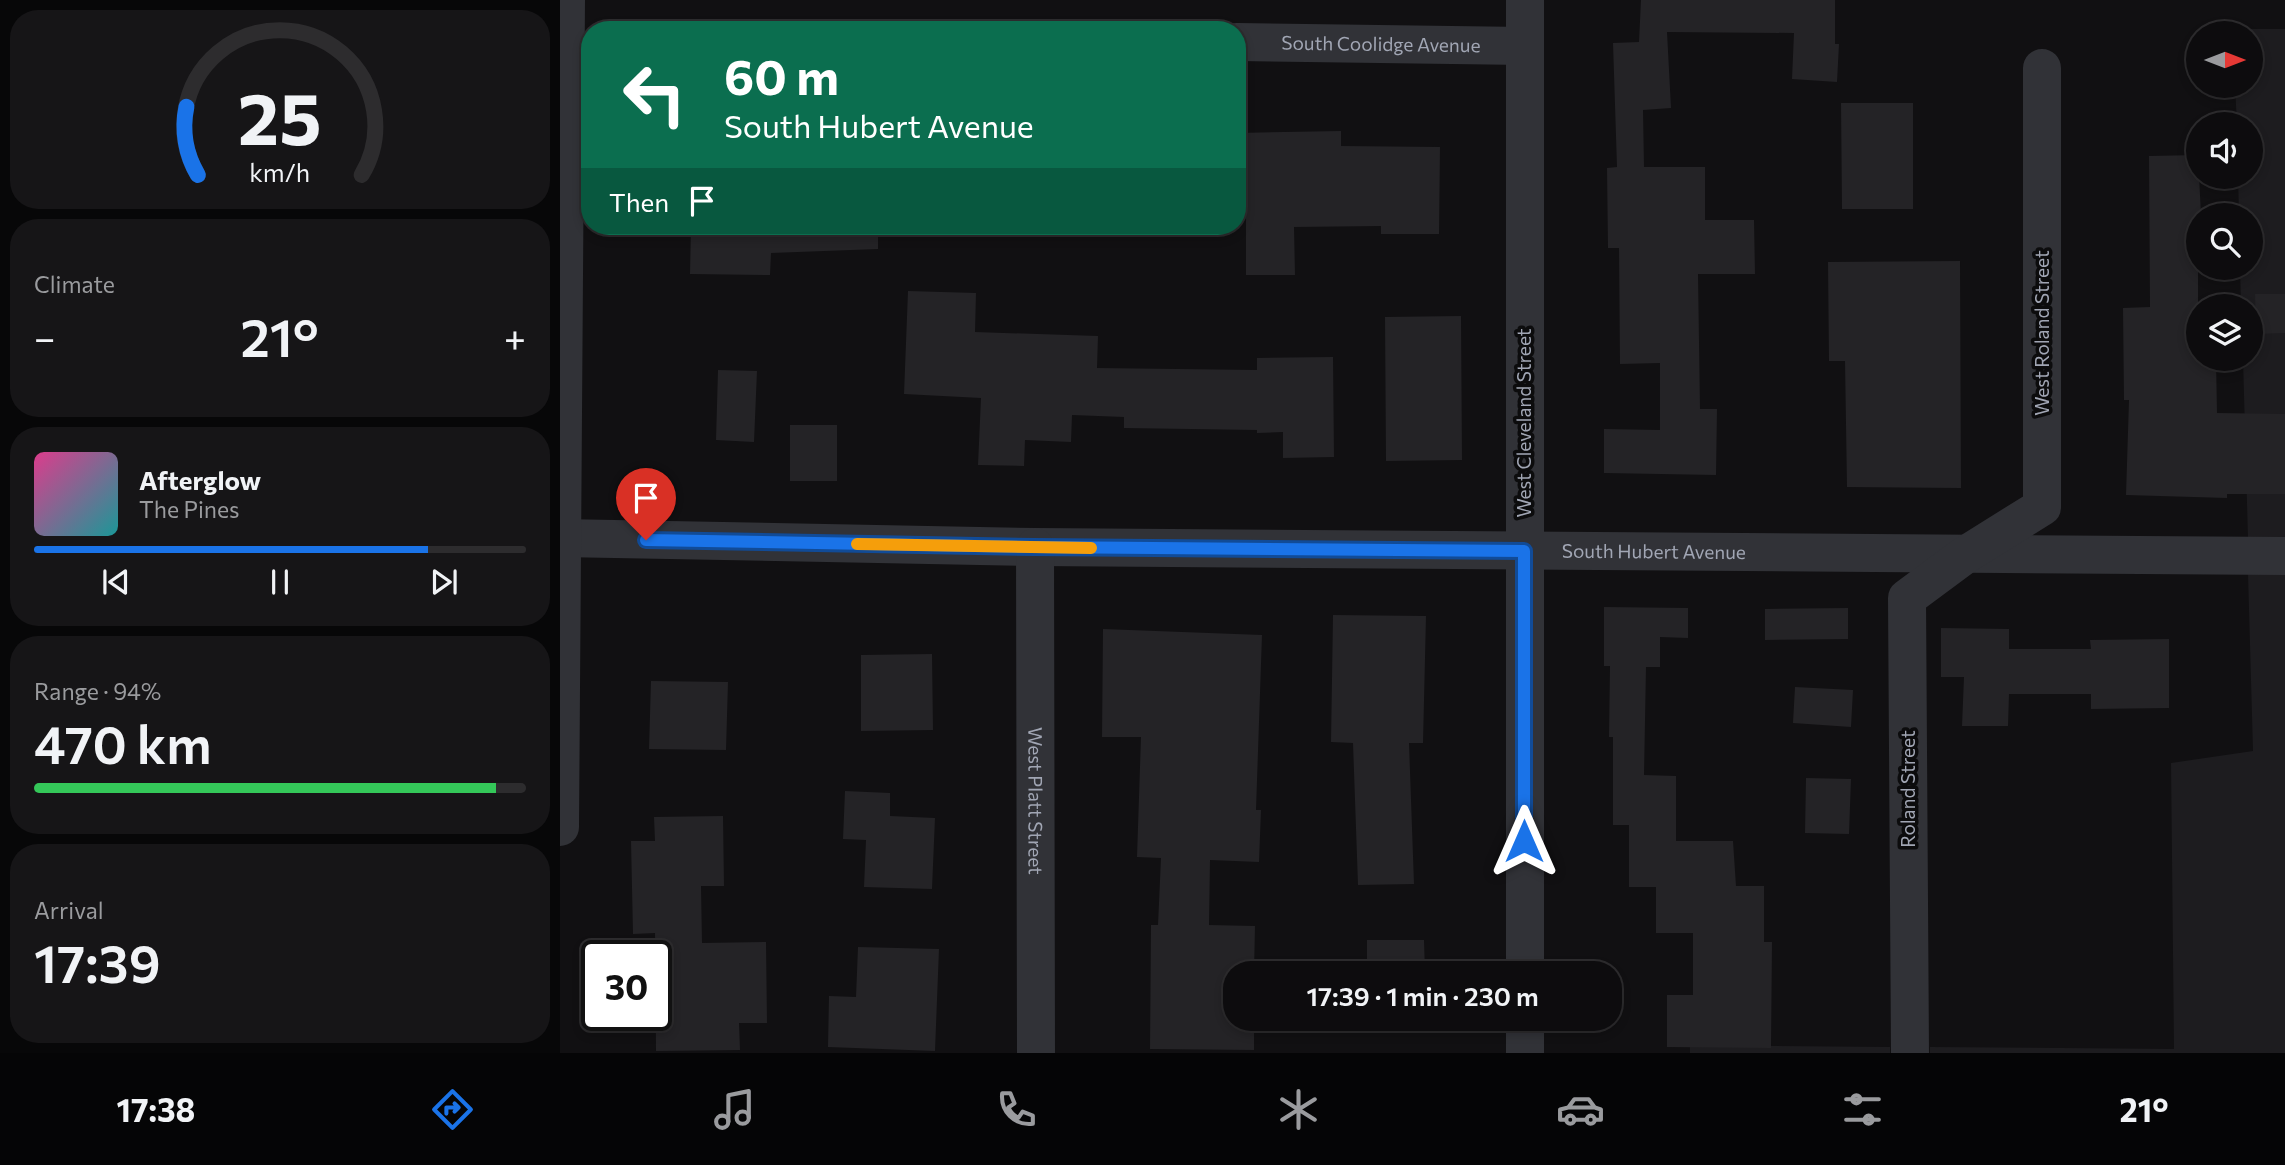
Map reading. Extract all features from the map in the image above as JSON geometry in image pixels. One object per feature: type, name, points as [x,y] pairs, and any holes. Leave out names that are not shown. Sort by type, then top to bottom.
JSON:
[{"type":"street","name":"West Cleveland Street","points":[[1525,0],[1525,961]]},
{"type":"street","points":[[560,827],[561,538],[574,21]]},
{"type":"street","name":"South Coolidge Avenue","points":[[1246,42],[1525,46]]},
{"type":"street","name":"West Roland Street","points":[[1965,555],[2042,507],[2042,68]]},
{"type":"street","name":"South Hubert Avenue","points":[[561,538],[1035,547],[2285,556]]},
{"type":"street","name":"West Platt Street","points":[[1035,547],[1036,1053]]},
{"type":"street","name":"Roland Street","points":[[1910,1053],[1907,598],[1965,555]]},
{"type":"street","points":[[1525,1031],[1525,1053]]},
{"type":"shaded area","points":[[2263,29],[2285,29],[2285,539],[2248,539],[2243,371],[2263,371],[2263,294],[2241,294],[2240,280],[2263,280],[2263,203],[2239,203],[2238,189],[2263,189],[2263,112],[2236,112],[2236,98],[2263,98]]},
{"type":"shaded area","points":[[2248,574],[2285,574],[2285,1053],[1930,1053],[1930,1047],[2174,1049],[2171,763],[2253,751]]},
{"type":"shaded area","points":[[1690,1045],[1890,1047],[1890,1053],[1690,1053]]},
{"type":"building","points":[[1641,0],[1835,0],[1835,44],[1839,44],[1837,82],[1792,79],[1794,33],[1667,32],[1671,108],[1643,110],[1644,167],[1705,167],[1705,220],[1754,220],[1755,274],[1698,274],[1700,409],[1717,409],[1716,475],[1604,473],[1604,429],[1660,430],[1660,363],[1620,364],[1619,248],[1608,248],[1607,168],[1617,167],[1613,43],[1639,42]]},
{"type":"building","points":[[1841,103],[1913,103],[1913,209],[1842,209]]},
{"type":"building","points":[[1341,131],[1341,146],[1440,147],[1439,234],[1381,234],[1381,226],[1294,227],[1295,275],[1246,275],[1246,133]]},
{"type":"building","points":[[2186,155],[2186,189],[2200,189],[2200,203],[2186,203],[2186,280],[2198,280],[2198,294],[2186,294],[2186,371],[2216,371],[2217,413],[2285,414],[2285,494],[2227,494],[2227,498],[2126,495],[2129,400],[2124,400],[2123,308],[2150,307],[2149,156]]},
{"type":"building","points":[[691,235],[878,235],[878,249],[771,253],[770,275],[690,274]]},
{"type":"building","points":[[1960,261],[1961,488],[1847,487],[1845,361],[1829,361],[1828,262]]},
{"type":"building","points":[[908,291],[976,293],[975,332],[1098,336],[1097,368],[1257,370],[1257,358],[1333,357],[1334,457],[1283,458],[1283,432],[1124,428],[1124,417],[1072,415],[1071,442],[1025,440],[1024,466],[978,465],[981,398],[904,394]]},
{"type":"building","points":[[2263,294],[2285,294],[2285,333],[2263,334]]},
{"type":"building","points":[[1461,316],[1462,460],[1386,461],[1385,317]]},
{"type":"building","points":[[718,370],[757,371],[754,442],[716,440]]},
{"type":"building","points":[[790,425],[837,425],[837,481],[790,481]]},
{"type":"building","points":[[1604,607],[1688,608],[1688,638],[1660,637],[1660,667],[1646,667],[1644,775],[1676,776],[1676,841],[1733,841],[1736,886],[1764,886],[1764,942],[1772,942],[1771,1048],[1667,1047],[1667,995],[1693,995],[1693,933],[1656,933],[1656,887],[1629,887],[1629,825],[1613,825],[1613,737],[1609,737],[1610,666],[1604,666]]},
{"type":"building","points":[[1848,608],[1848,639],[1765,640],[1765,609]]},
{"type":"building","points":[[1333,615],[1426,616],[1423,743],[1409,743],[1414,884],[1358,885],[1353,743],[1331,742]]},
{"type":"building","points":[[1941,628],[2009,629],[2009,649],[2091,649],[2090,640],[2169,639],[2169,708],[2091,709],[2091,694],[2009,694],[2008,726],[1962,726],[1964,677],[1941,677]]},
{"type":"building","points":[[1103,629],[1262,635],[1256,810],[1261,810],[1259,862],[1210,860],[1209,925],[1255,926],[1254,961],[1223,961],[1223,1031],[1254,1031],[1254,1050],[1150,1049],[1151,925],[1158,925],[1161,858],[1137,857],[1141,737],[1102,737]]},
{"type":"building","points":[[932,654],[933,730],[861,731],[861,655]]},
{"type":"building","points":[[651,681],[728,682],[726,750],[649,749]]},
{"type":"building","points":[[1795,687],[1853,690],[1851,727],[1793,723]]},
{"type":"building","points":[[1806,778],[1851,779],[1849,834],[1805,833]]},
{"type":"building","points":[[845,791],[890,793],[890,816],[935,818],[932,889],[864,887],[866,840],[843,839]]},
{"type":"building","points":[[723,816],[724,886],[701,886],[702,943],[766,942],[767,1023],[739,1023],[740,1050],[656,1051],[656,1031],[672,1031],[672,940],[655,940],[655,933],[633,934],[631,841],[655,841],[654,817]]},
{"type":"building","points":[[1367,940],[1424,940],[1425,961],[1367,961]]},
{"type":"building","points":[[858,947],[939,949],[935,1051],[828,1047],[829,996],[856,997]]},
{"type":"slow traffic","points":[[857,544],[1091,548]]},
{"type":"route","points":[[646,540],[1035,547],[1524,551],[1524,841]]}]
